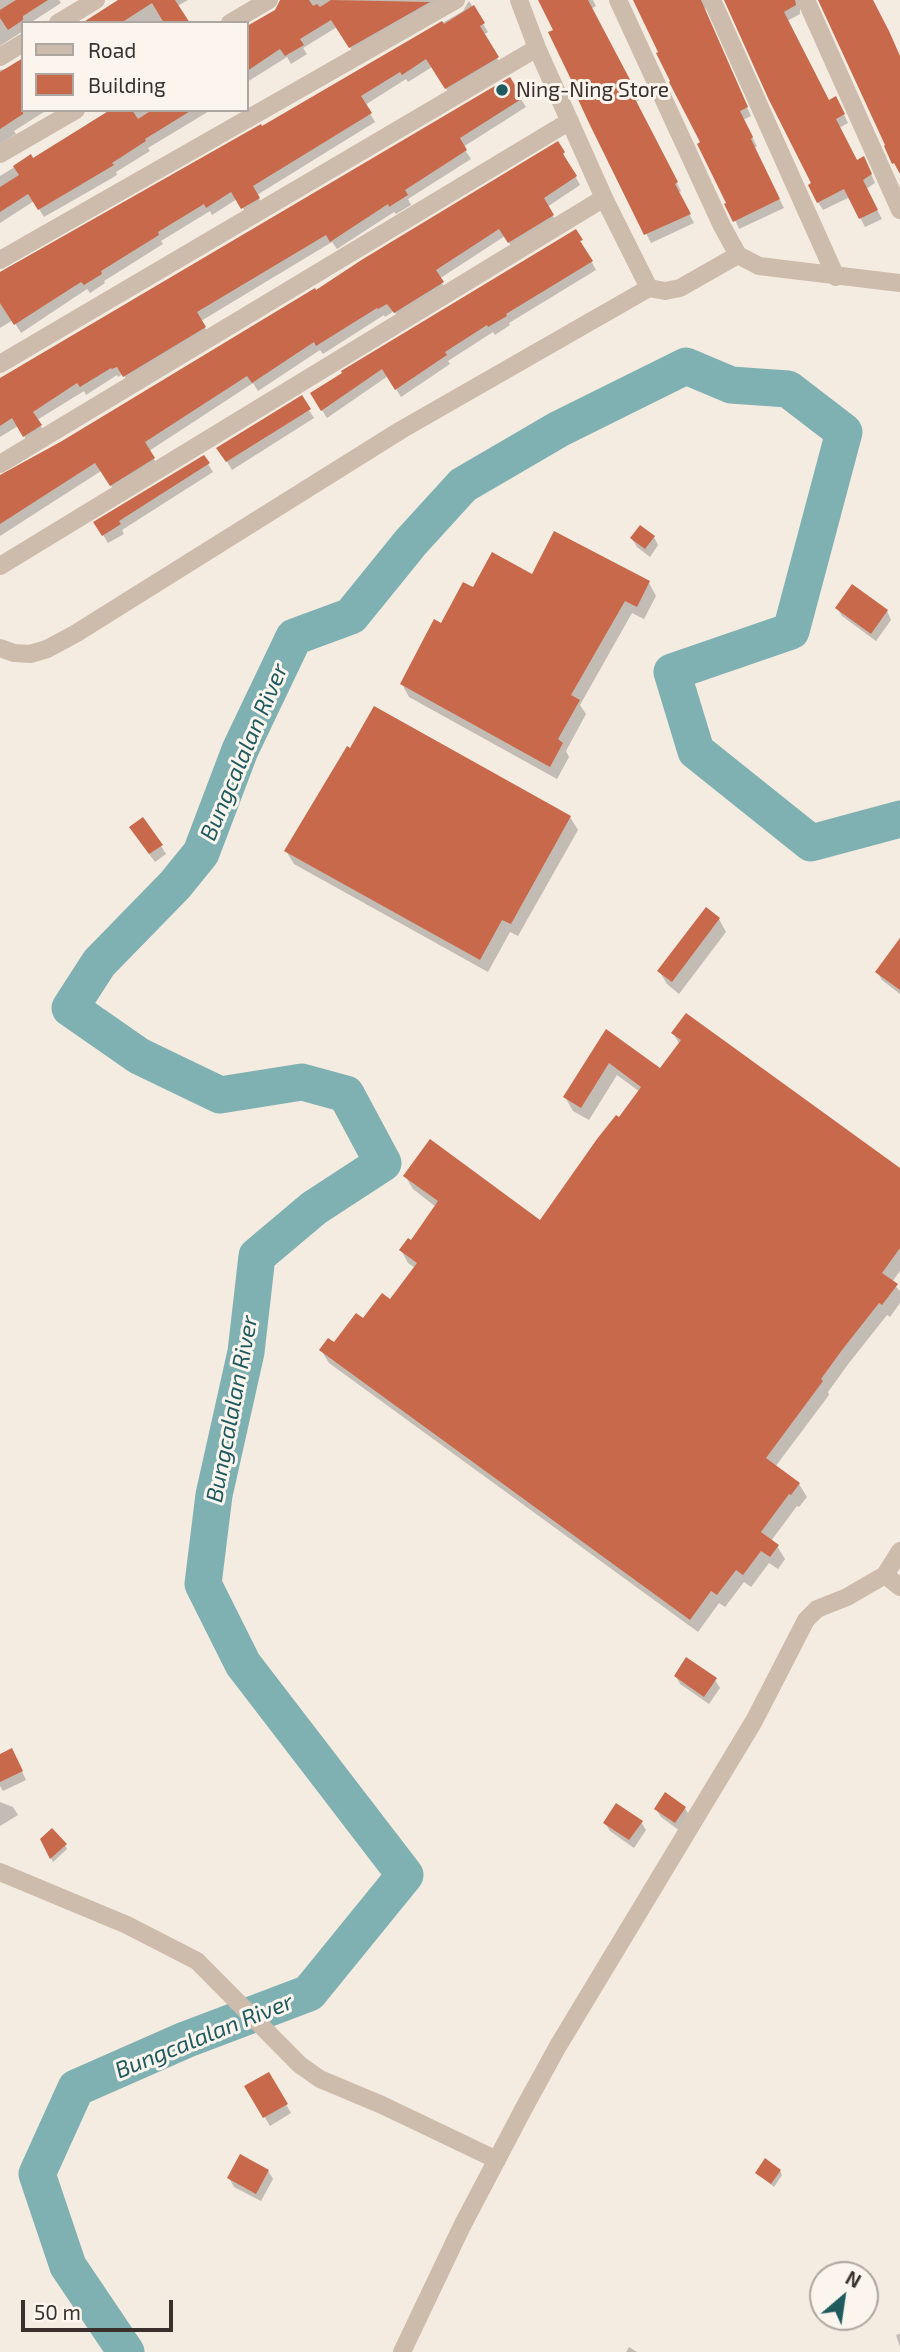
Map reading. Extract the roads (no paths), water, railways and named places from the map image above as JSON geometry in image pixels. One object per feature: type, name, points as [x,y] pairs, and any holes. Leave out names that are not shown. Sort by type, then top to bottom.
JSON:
[{"type":"street","points":[[61,21],[96,0]]},
{"type":"street","points":[[233,21],[269,0]]},
{"type":"street","points":[[0,260],[456,0]]},
{"type":"street","points":[[519,0],[537,48],[604,198],[649,288]]},
{"type":"street","points":[[618,0],[735,250],[759,266],[900,283]]},
{"type":"street","points":[[712,0],[836,277]]},
{"type":"street","points":[[806,0],[900,210]]},
{"type":"street","points":[[0,57],[21,44]]},
{"type":"street","points":[[0,365],[537,48]]},
{"type":"street","points":[[0,154],[73,112]]},
{"type":"street","points":[[0,464],[570,121]]},
{"type":"street","points":[[0,566],[604,198]]},
{"type":"street","points":[[0,648],[14,653],[30,654],[47,649],[75,634],[401,430],[649,288],[665,292],[680,288],[735,250]]},
{"type":"street","points":[[401,2352],[462,2226],[558,2046],[754,1721],[806,1620],[817,1609],[847,1597],[885,1575],[900,1550]]},
{"type":"street","points":[[885,1575],[900,1587]]},
{"type":"street","points":[[0,1872],[168,1944],[197,1961],[300,2065],[340,2089],[382,2105],[497,2160]]},
{"type":"waterway","name":"Bungcalalan River","points":[[126,2352],[68,2266],[37,2174],[76,2088],[185,2040],[309,1993],[405,1875],[243,1664],[203,1584],[214,1495],[246,1352],[257,1256],[314,1208],[383,1163],[346,1094],[302,1082],[220,1095],[139,1056],[70,1008],[99,963],[175,885],[201,853],[240,750],[294,637],[351,616],[411,542],[463,485],[559,429],[686,366],[731,385],[788,389],[844,432],[791,631],[672,672],[696,751],[811,843],[900,819]]},
{"type":"place","name":"Ning-Ning Store","points":[[502,90]]}]
